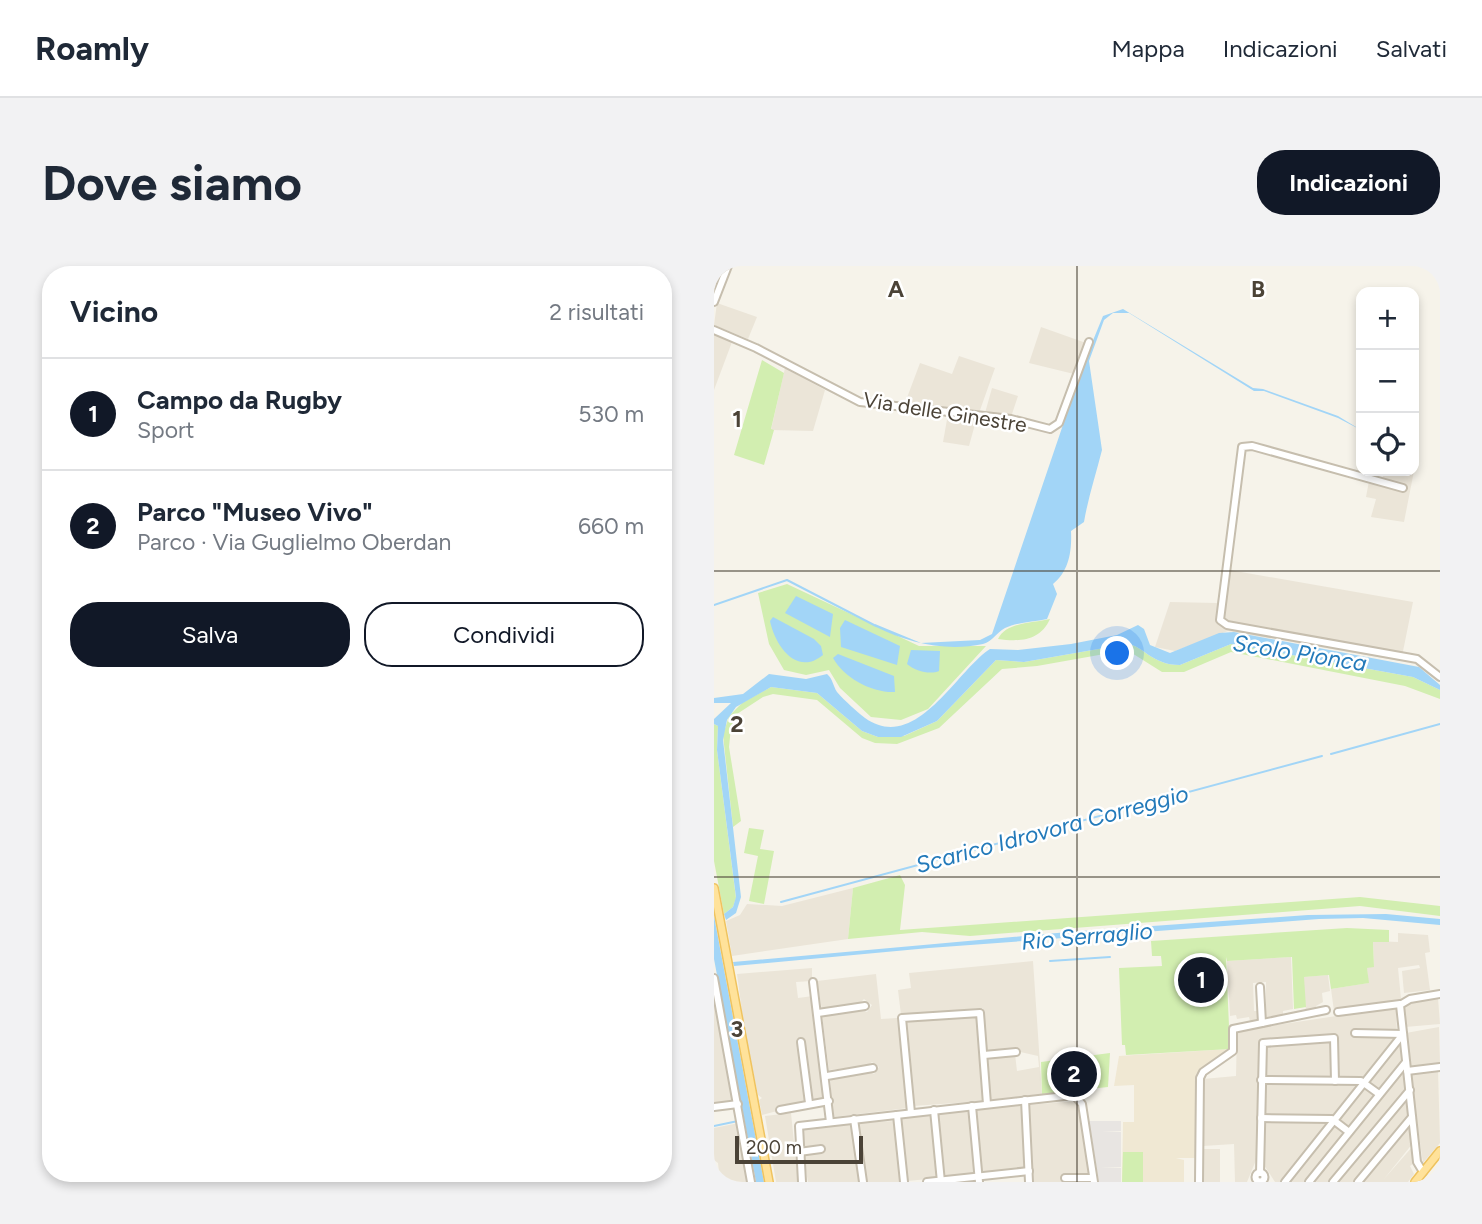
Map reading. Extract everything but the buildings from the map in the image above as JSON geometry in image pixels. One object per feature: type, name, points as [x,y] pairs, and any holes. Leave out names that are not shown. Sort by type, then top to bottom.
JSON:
[{"type":"main road","points":[[714,888],[769,1182]]},
{"type":"main road","points":[[1415,1182],[1440,1151]]},
{"type":"street","points":[[714,302],[728,266]]},
{"type":"street","name":"Via delle Ginestre","points":[[714,330],[756,348],[860,402],[1011,419],[1050,429],[1058,425],[1089,342]]},
{"type":"street","points":[[1403,488],[1252,446],[1242,447],[1220,620],[1227,625],[1417,659],[1440,677]]},
{"type":"street","points":[[714,978],[751,1182]]},
{"type":"street","points":[[813,982],[827,1076],[830,1122]]},
{"type":"street","points":[[1260,987],[1262,1023]]},
{"type":"street","points":[[1338,1012],[1400,1004],[1410,999],[1440,994]]},
{"type":"street","points":[[1400,1004],[1417,1162],[1423,1172]]},
{"type":"street","points":[[818,1013],[865,1006]]},
{"type":"street","points":[[1199,1182],[1201,1075],[1233,1051],[1235,1027],[1326,1010]]},
{"type":"street","points":[[911,1113],[900,1018],[981,1013],[987,1104]]},
{"type":"street","points":[[1355,1033],[1403,1034]]},
{"type":"street","points":[[1284,1182],[1403,1034]]},
{"type":"street","points":[[1270,1182],[1262,1174],[1263,1043],[1335,1038],[1335,1081]]},
{"type":"street","points":[[801,1042],[809,1103]]},
{"type":"street","points":[[984,1055],[1016,1052]]},
{"type":"street","points":[[1309,1182],[1406,1062]]},
{"type":"street","points":[[1408,1072],[1440,1067]]},
{"type":"street","points":[[827,1076],[873,1068]]},
{"type":"street","points":[[1261,1080],[1363,1082],[1379,1094]]},
{"type":"street","points":[[1333,1182],[1410,1090]]},
{"type":"street","points":[[802,1182],[797,1128],[801,1125],[1074,1095],[1079,1098],[1094,1180],[1065,1178]]},
{"type":"street","points":[[1025,1100],[1029,1182]]},
{"type":"street","points":[[780,1110],[829,1101]]},
{"type":"street","points":[[714,1107],[738,1104]]},
{"type":"street","points":[[972,1106],[978,1179]]},
{"type":"street","points":[[934,1110],[941,1181]]},
{"type":"street","points":[[897,1115],[904,1182]]},
{"type":"street","points":[[1358,1182],[1412,1117]]},
{"type":"street","points":[[1261,1118],[1334,1120],[1349,1132]]},
{"type":"street","points":[[854,1119],[863,1182]]},
{"type":"street","points":[[799,1152],[821,1149]]},
{"type":"street","points":[[927,1182],[978,1179],[1029,1171]]},
{"type":"street","points":[[1254,1181],[1255,1175],[1262,1174]]},
{"type":"shaded area","points":[[717,303],[757,317],[748,339],[714,325]]},
{"type":"shaded area","points":[[1041,327],[1086,343],[1074,374],[1029,363]]},
{"type":"shaded area","points":[[714,335],[732,342],[714,390]]},
{"type":"shaded area","points":[[959,356],[995,368],[979,413],[905,403],[920,363],[952,374]]},
{"type":"shaded area","points":[[785,368],[825,390],[813,431],[771,430]]},
{"type":"shaded area","points":[[992,388],[1018,396],[1011,417],[985,413]]},
{"type":"shaded area","points":[[948,414],[977,417],[969,446],[943,442]]},
{"type":"shaded area","points":[[1383,476],[1413,476],[1404,522],[1371,517],[1376,499],[1366,497],[1369,481],[1382,483]]},
{"type":"shaded area","points":[[1224,569],[1413,602],[1401,661],[1228,631],[1175,651],[1155,647],[1170,602],[1217,603]]},
{"type":"shaded area","points":[[853,888],[848,939],[732,956],[726,921],[740,915],[747,904],[782,906]]},
{"type":"shaded area","points":[[1398,933],[1428,935],[1430,952],[1425,953],[1430,990],[1404,993],[1402,971],[1420,968],[1419,965],[1398,968],[1401,999],[1334,1011],[1331,989],[1368,983],[1367,968],[1374,966],[1373,941],[1398,942]]},
{"type":"shaded area","points":[[1291,957],[1293,1009],[1283,1011],[1283,1016],[1266,1018],[1266,982],[1253,983],[1254,1011],[1258,1011],[1258,1019],[1250,1021],[1249,1017],[1237,1019],[1236,1015],[1230,1016],[1227,961]]},
{"type":"shaded area","points":[[1033,961],[1042,1094],[990,1100],[987,1057],[1015,1054],[1017,1071],[1039,1067],[1038,1056],[1016,1051],[986,1052],[983,1008],[901,1015],[898,990],[911,988],[909,973]]},
{"type":"shaded area","points":[[812,968],[812,981],[796,982],[798,998],[813,996],[826,1098],[762,1115],[759,1100],[762,1098],[758,1095],[745,1034],[737,974]]},
{"type":"shaded area","points":[[876,974],[881,1019],[897,1018],[908,1108],[833,1117],[830,1077],[867,1071],[874,1074],[879,1067],[872,1062],[867,1066],[829,1070],[822,1016],[860,1009],[867,1012],[872,1005],[864,999],[859,1004],[822,1010],[817,981]]},
{"type":"shaded area","points":[[1328,975],[1330,991],[1322,993],[1323,1002],[1316,1006],[1316,1010],[1306,1012],[1303,977]]},
{"type":"shaded area","points":[[1438,998],[1440,1024],[1405,1027],[1402,1005]]},
{"type":"shaded area","points":[[714,1000],[727,1070],[731,1072],[733,1103],[714,1105]]},
{"type":"shaded area","points":[[1396,1007],[1397,1036],[1361,1079],[1338,1079],[1337,1034],[1260,1040],[1259,1153],[1247,1182],[1235,1182],[1234,1144],[1203,1146],[1203,1079],[1236,1076],[1237,1031]]},
{"type":"shaded area","points":[[974,1013],[979,1016],[984,1101],[913,1106],[904,1020]]},
{"type":"shaded area","points":[[1439,1027],[1440,1064],[1410,1069],[1406,1033]]},
{"type":"shaded area","points":[[1401,1039],[1403,1061],[1378,1092],[1365,1082]]},
{"type":"shaded area","points":[[1333,1040],[1333,1078],[1264,1078],[1264,1046]]},
{"type":"shaded area","points":[[1230,1049],[1196,1074],[1196,1158],[1176,1158],[1184,1160],[1184,1182],[1122,1182],[1123,1122],[1134,1122],[1134,1085],[1114,1086],[1119,1056]]},
{"type":"shaded area","points":[[1404,1065],[1407,1088],[1331,1182],[1311,1182]]},
{"type":"shaded area","points":[[1438,1069],[1440,1143],[1423,1163],[1410,1074]]},
{"type":"shaded area","points":[[1263,1082],[1359,1085],[1331,1117],[1264,1116]]},
{"type":"shaded area","points":[[1364,1085],[1376,1094],[1349,1129],[1337,1120]]},
{"type":"shaded area","points":[[1407,1094],[1409,1115],[1356,1182],[1335,1182]]},
{"type":"shaded area","points":[[1077,1101],[1089,1174],[1065,1180],[1074,1182],[1032,1182],[1027,1105]]},
{"type":"shaded area","points":[[1023,1105],[1027,1169],[980,1174],[975,1110]]},
{"type":"shaded area","points":[[969,1111],[975,1174],[945,1178],[936,1114]]},
{"type":"shaded area","points":[[791,1113],[798,1182],[776,1182],[765,1116]]},
{"type":"shaded area","points":[[932,1115],[939,1178],[907,1181],[900,1119]]},
{"type":"shaded area","points":[[1264,1120],[1322,1121],[1327,1125],[1334,1122],[1346,1132],[1307,1182],[1275,1182],[1264,1165]]},
{"type":"shaded area","points":[[1410,1120],[1413,1143],[1384,1179],[1413,1146],[1414,1163],[1410,1166],[1414,1174],[1408,1182],[1359,1182]]},
{"type":"shaded area","points":[[895,1121],[902,1182],[866,1182],[857,1123]]},
{"type":"shaded area","points":[[1089,1121],[1121,1121],[1121,1131],[1102,1132],[1121,1132],[1121,1167],[1101,1167],[1121,1168],[1121,1182],[1099,1182]]},
{"type":"shaded area","points":[[739,1123],[748,1182],[720,1182],[718,1163],[714,1160],[714,1128]]},
{"type":"shaded area","points":[[853,1123],[861,1182],[808,1182],[803,1154],[821,1154],[826,1148],[820,1144],[803,1148],[801,1130]]},
{"type":"shaded area","points":[[1203,1149],[1220,1149],[1220,1182],[1203,1182]]},
{"type":"green space","points":[[762,360],[784,373],[771,429],[774,430],[764,465],[734,455]]},
{"type":"green space","points":[[787,584],[919,646],[986,646],[928,709],[901,720],[871,717],[840,688],[829,670],[806,675],[784,670],[769,644],[758,593]]},
{"type":"green space","points":[[1050,619],[1035,636],[1014,640],[998,639],[1013,626]]},
{"type":"green space","points":[[1127,644],[1162,662],[1180,665],[1231,644],[1413,677],[1440,690],[1440,699],[1405,686],[1231,652],[1184,672],[1162,672],[1127,650],[1037,666],[1002,669],[939,728],[897,744],[875,743],[862,738],[817,700],[773,694],[763,697],[737,714],[731,727],[729,747],[741,821],[733,827],[723,735],[729,716],[742,703],[771,687],[817,693],[862,731],[878,737],[904,736],[937,721],[996,660],[1024,662]]},
{"type":"green space","points":[[714,724],[718,726],[717,750],[736,898],[733,907],[724,914],[714,861]]},
{"type":"green space","points":[[749,828],[764,830],[760,849],[774,851],[764,904],[749,901],[758,856],[744,853]]},
{"type":"green space","points":[[900,875],[905,885],[900,930],[1360,897],[1440,906],[1440,916],[1360,906],[970,936],[922,932],[848,939],[853,888]]},
{"type":"green space","points":[[1347,928],[1389,930],[1389,942],[1373,942],[1374,967],[1367,968],[1369,983],[1331,989],[1329,975],[1304,977],[1306,1007],[1294,1009],[1292,957],[1227,961],[1226,957],[1230,1049],[1126,1055],[1125,1045],[1122,1045],[1119,968],[1162,966],[1161,956],[1152,956],[1151,941]]},
{"type":"green space","points":[[1110,1053],[1108,1087],[1042,1094],[1041,1062]]},
{"type":"green space","points":[[1123,1152],[1143,1152],[1143,1182],[1122,1182]]},
{"type":"water","points":[[1123,309],[1253,388],[1263,389],[1338,416],[1356,427],[1264,391],[1254,391],[1129,313],[1113,313],[1104,320],[1089,361],[1102,450],[1084,522],[1071,531],[1068,560],[1063,573],[1053,584],[1057,594],[1047,619],[1010,626],[983,644],[942,646],[921,643],[980,640],[992,634],[1085,360],[1103,316]]},
{"type":"water","points":[[796,596],[833,614],[830,637],[785,613]]},
{"type":"water","points":[[773,617],[814,639],[821,646],[823,655],[813,661],[804,662],[788,655],[773,630],[770,621]]},
{"type":"water","points":[[845,620],[900,646],[897,665],[841,647],[840,628]]},
{"type":"water","points":[[875,624],[921,643],[901,638],[876,627]]},
{"type":"water","name":"Scolo Pionca","points":[[1138,625],[1144,629],[1150,645],[1170,653],[1219,633],[1234,632],[1419,667],[1440,685],[1440,690],[1413,677],[1231,644],[1180,665],[1162,662],[1127,644],[1024,662],[996,660],[937,721],[901,737],[878,737],[862,731],[817,693],[771,687],[736,707],[727,720],[723,740],[741,897],[736,913],[726,920],[724,914],[733,907],[736,897],[717,750],[718,726],[714,724],[714,719],[731,703],[714,703],[714,698],[743,694],[769,674],[806,679],[827,674],[837,692],[865,718],[884,726],[901,725],[918,718],[934,705],[990,649],[1018,650],[1071,644],[1117,635]]},
{"type":"water","points":[[911,650],[940,651],[939,671],[923,672],[907,664]]},
{"type":"water","points":[[838,654],[894,676],[895,692],[877,690],[851,678],[833,658]]},
{"type":"water","name":"Rio Serraglio","points":[[1386,914],[1440,919],[1440,925],[1363,918],[1319,919],[929,948],[734,966],[733,962],[1068,932],[1308,915]]},
{"type":"water","points":[[714,916],[764,1182],[756,1182],[714,959]]},
{"type":"waterway","points":[[714,605],[787,580],[876,626]]},
{"type":"waterway","name":"Scarico Idrovora Correggio","points":[[1331,754],[1440,724]]},
{"type":"waterway","name":"Scarico Idrovora Correggio","points":[[781,902],[1322,756]]},
{"type":"waterway","name":"Rio Serraglio","points":[[1050,961],[1110,957]]},
{"type":"waterway","points":[[714,1126],[738,1121]]},
{"type":"place","name":"Campo da Rugby","points":[[1201,980]]},
{"type":"place","name":"Parco \"Museo Vivo\"","points":[[1074,1074]]}]
